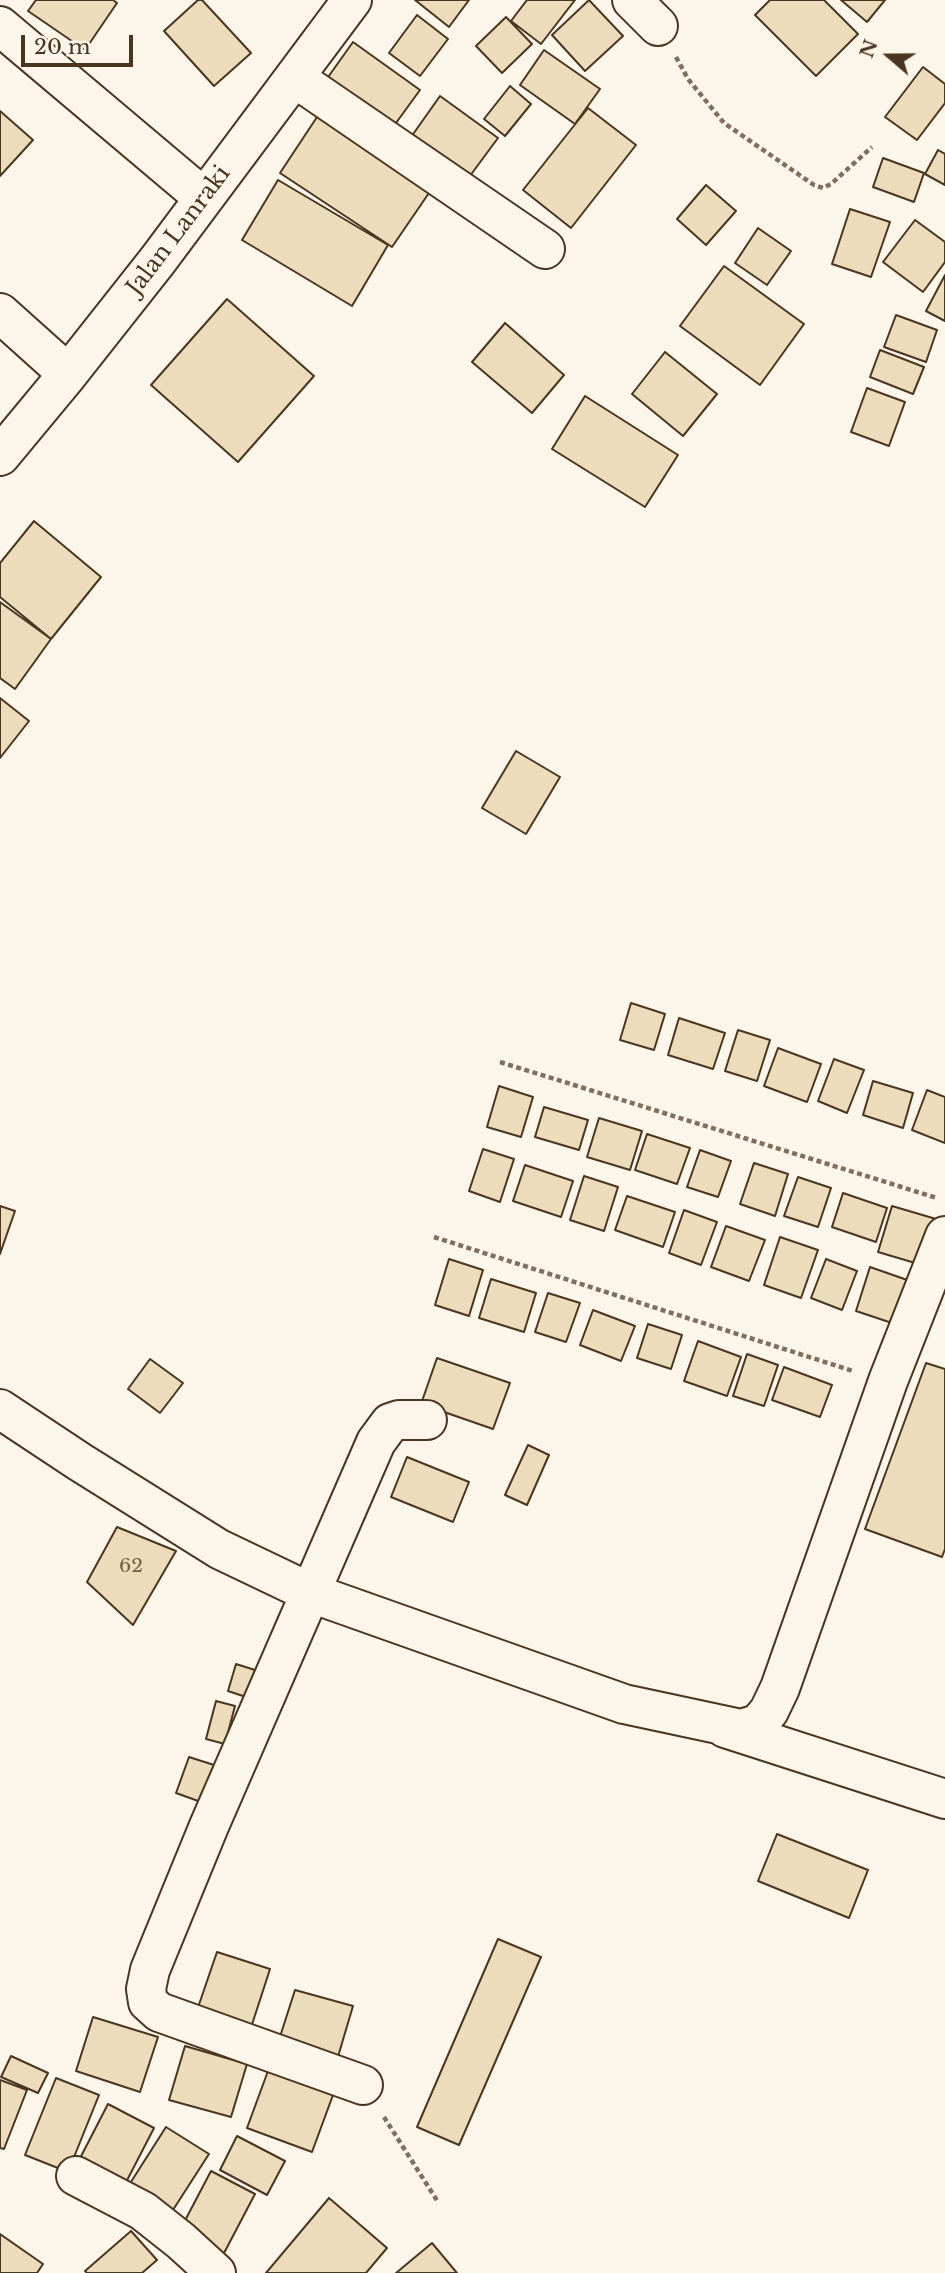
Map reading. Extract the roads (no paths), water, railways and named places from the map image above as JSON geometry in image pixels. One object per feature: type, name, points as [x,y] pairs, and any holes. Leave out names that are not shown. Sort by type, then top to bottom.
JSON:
[{"type":"street","name":"Jalan Lanraki","points":[[0,456],[68,374],[204,198],[352,0]]},
{"type":"street","points":[[0,26],[204,198]]},
{"type":"street","points":[[295,78],[544,249]]},
{"type":"street","points":[[0,313],[68,374]]},
{"type":"street","points":[[720,1727],[741,1730],[758,1724],[769,1711],[780,1688],[888,1381],[945,1236]]},
{"type":"street","points":[[0,1409],[219,1549],[311,1593],[624,1704],[720,1727],[945,1799]]},
{"type":"street","points":[[363,2085],[177,2020],[159,2012],[148,2002],[146,1989],[150,1970],[200,1850],[376,1443],[390,1423],[399,1420],[427,1420]]},
{"type":"street","points":[[76,2176],[143,2211],[216,2273]]}]
